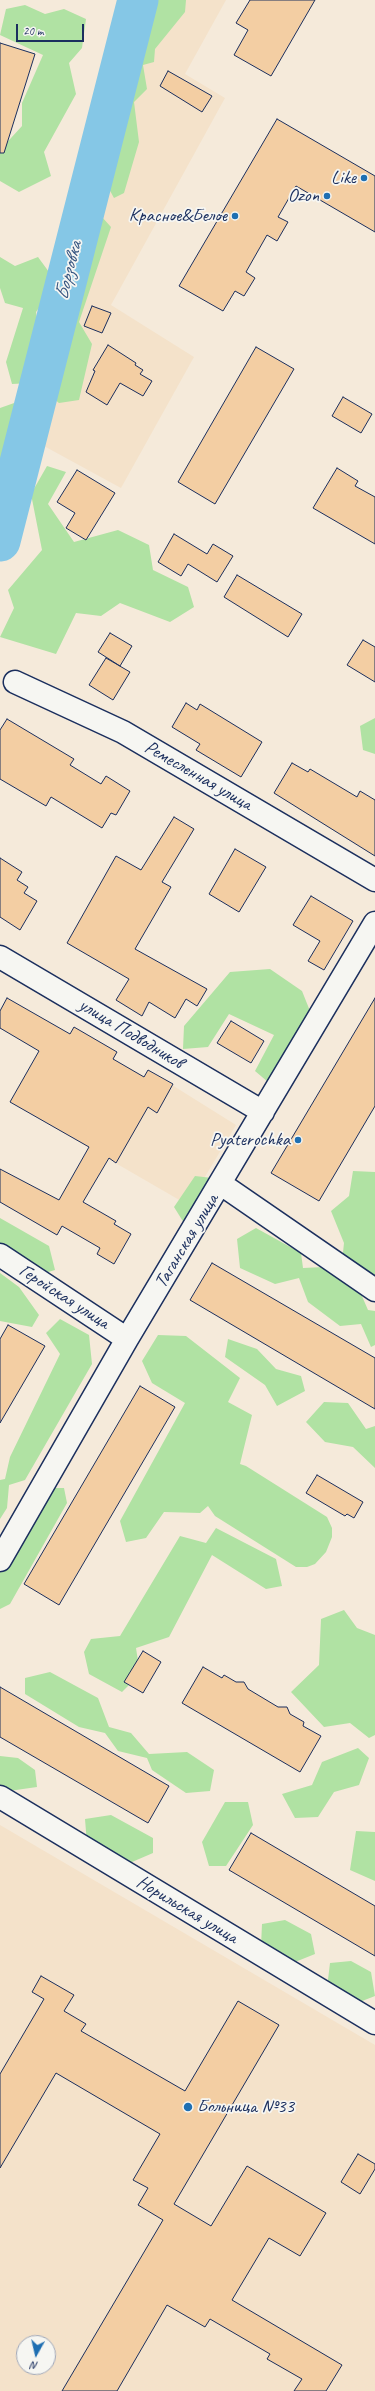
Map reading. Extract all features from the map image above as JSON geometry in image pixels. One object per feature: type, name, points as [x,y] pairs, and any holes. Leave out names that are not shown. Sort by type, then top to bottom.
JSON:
[{"type":"street","name":"Ремесленная улица","points":[[15,682],[123,732],[375,880]]},
{"type":"street","name":"Таганская улица","points":[[0,1560],[128,1339],[375,923]]},
{"type":"street","name":"улица Подводников","points":[[0,956],[263,1112]]},
{"type":"street","points":[[221,1184],[375,1290]]},
{"type":"street","name":"Геройская улица","points":[[0,1255],[128,1339]]},
{"type":"street","name":"Норильская улица","points":[[0,1797],[375,2023]]},
{"type":"shaded area","points":[[151,0],[226,0],[185,74],[225,98],[111,305],[194,357],[121,488],[33,440]]},
{"type":"shaded area","points":[[74,1027],[117,1052],[114,1059],[144,1076],[148,1070],[236,1125],[188,1205],[10,1102],[39,1052],[55,1061]]},
{"type":"shaded area","name":"Больница №33","points":[[0,1825],[375,2045],[375,2391],[0,2391]]},
{"type":"green space","points":[[156,0],[186,0],[185,12],[155,49],[154,62],[143,65],[147,89],[134,102],[139,142],[124,193],[114,198],[108,187],[120,144],[117,110],[130,64],[139,45],[141,28],[155,6]]},
{"type":"green space","points":[[25,5],[45,14],[64,9],[86,19],[82,48],[69,63],[76,94],[44,152],[51,176],[19,192],[0,181],[0,150],[22,126],[22,103],[43,55],[0,35],[6,9]]},
{"type":"green space","points":[[101,216],[111,227],[79,322],[92,344],[79,400],[59,403],[42,389],[61,342],[77,316],[71,292],[88,222]]},
{"type":"green space","points":[[0,257],[15,266],[38,257],[57,283],[36,312],[41,348],[31,383],[12,384],[6,362],[23,308],[5,303],[0,288]]},
{"type":"green space","points":[[17,402],[25,415],[1,468],[6,490],[0,514],[0,408]]},
{"type":"green space","points":[[47,466],[66,472],[48,504],[74,542],[118,530],[149,545],[153,570],[188,587],[194,607],[170,622],[120,603],[101,616],[76,613],[56,654],[0,637],[14,608],[8,590],[42,550],[31,494]]},
{"type":"green space","points":[[375,718],[375,754],[363,750],[360,726]]},
{"type":"green space","points":[[270,969],[302,991],[310,1011],[268,1082],[255,1071],[274,1035],[229,1014],[208,1047],[183,1049],[184,1026],[230,972]]},
{"type":"green space","points":[[353,1171],[375,1172],[375,1283],[342,1262],[344,1243],[331,1211],[349,1196]]},
{"type":"green space","points":[[195,1176],[212,1178],[184,1223],[174,1207]]},
{"type":"green space","points":[[0,1218],[49,1246],[55,1270],[38,1275],[0,1251]]},
{"type":"green space","points":[[256,1228],[301,1253],[303,1268],[324,1267],[358,1287],[368,1310],[375,1311],[375,1345],[371,1347],[361,1324],[340,1326],[308,1302],[299,1278],[275,1284],[240,1268],[237,1239]]},
{"type":"green space","points":[[0,1273],[19,1287],[39,1315],[32,1327],[0,1321]]},
{"type":"green space","points":[[60,1319],[89,1335],[92,1364],[25,1480],[9,1485],[7,1508],[0,1519],[0,1480],[5,1479],[10,1457],[60,1354],[46,1333]]},
{"type":"green space","points":[[158,1335],[186,1336],[240,1378],[228,1402],[252,1415],[240,1464],[246,1466],[327,1517],[332,1528],[332,1537],[326,1552],[315,1564],[307,1567],[296,1567],[215,1516],[208,1506],[200,1513],[164,1512],[146,1538],[126,1542],[120,1521],[185,1403],[152,1383],[142,1361]]},
{"type":"green space","points":[[228,1339],[257,1349],[276,1369],[301,1376],[305,1391],[277,1406],[265,1385],[225,1357]]},
{"type":"green space","points":[[324,1402],[348,1403],[366,1429],[375,1426],[375,1468],[353,1447],[325,1442],[306,1422]]},
{"type":"green space","points":[[48,1488],[64,1488],[67,1503],[10,1604],[0,1609],[0,1573]]},
{"type":"green space","points":[[216,1528],[276,1559],[282,1586],[266,1589],[212,1555],[169,1637],[136,1648],[140,1674],[122,1692],[89,1674],[84,1652],[91,1639],[120,1636],[180,1536],[206,1543]]},
{"type":"green space","points":[[344,1610],[357,1628],[375,1635],[375,1735],[369,1738],[350,1723],[324,1727],[291,1692],[319,1665],[321,1619]]},
{"type":"green space","points":[[50,1672],[98,1698],[109,1727],[131,1733],[149,1754],[187,1752],[214,1770],[210,1791],[186,1793],[152,1770],[147,1758],[118,1751],[105,1733],[79,1727],[25,1694],[25,1678]]},
{"type":"green space","points":[[358,1748],[369,1758],[359,1785],[334,1792],[318,1817],[295,1818],[282,1794],[312,1785],[322,1762]]},
{"type":"green space","points":[[0,1756],[18,1758],[35,1770],[37,1787],[9,1791],[0,1785]]},
{"type":"green space","points":[[225,1802],[248,1802],[253,1825],[226,1866],[209,1866],[202,1842]]},
{"type":"green space","points":[[111,1815],[153,1838],[153,1853],[125,1865],[87,1844],[85,1819]]},
{"type":"green space","points":[[356,1831],[375,1832],[375,1881],[350,1870]]},
{"type":"green space","points":[[285,1920],[311,1934],[315,1954],[290,1964],[261,1946],[262,1924]]},
{"type":"green space","points":[[351,1961],[371,1972],[375,1996],[357,2003],[327,1988],[330,1963]]},
{"type":"building","points":[[250,0],[315,0],[271,76],[234,55],[248,30],[236,23]]},
{"type":"building","points":[[0,43],[35,54],[4,153],[0,153]]},
{"type":"building","points":[[168,71],[212,96],[202,112],[160,86]]},
{"type":"building","points":[[277,119],[375,176],[375,232],[296,186],[278,217],[288,222],[277,241],[267,235],[246,272],[255,278],[244,296],[235,291],[223,311],[179,286]]},
{"type":"building","points":[[92,306],[111,313],[102,333],[84,326]]},
{"type":"building","points":[[108,345],[136,363],[135,365],[143,370],[140,374],[152,381],[143,396],[120,383],[107,405],[86,392],[95,371],[93,370]]},
{"type":"building","points":[[256,347],[294,369],[215,504],[178,482]]},
{"type":"building","points":[[343,397],[372,414],[361,433],[332,416]]},
{"type":"building","points":[[337,468],[358,481],[355,486],[375,497],[375,544],[313,508]]},
{"type":"building","points":[[77,470],[115,493],[86,540],[66,528],[75,513],[57,502]]},
{"type":"building","points":[[174,534],[207,554],[213,544],[233,556],[217,582],[188,564],[181,576],[158,562]]},
{"type":"building","points":[[237,575],[302,614],[288,637],[224,597]]},
{"type":"building","points":[[110,633],[132,646],[120,666],[98,652]]},
{"type":"building","points":[[363,640],[375,647],[375,682],[347,665]]},
{"type":"building","points":[[106,658],[130,672],[113,700],[89,685]]},
{"type":"building","points":[[186,703],[197,710],[200,704],[262,742],[241,777],[196,750],[200,744],[172,727]]},
{"type":"building","points":[[7,719],[74,759],[70,765],[101,784],[106,776],[130,791],[116,815],[111,813],[102,828],[51,797],[46,806],[0,779],[0,730]]},
{"type":"building","points":[[292,763],[308,772],[310,769],[357,797],[360,791],[375,800],[375,856],[274,793]]},
{"type":"building","points":[[174,817],[194,829],[162,882],[171,887],[135,949],[207,989],[197,1006],[186,999],[175,1018],[149,1002],[142,1016],[116,1000],[129,979],[67,943],[116,856],[141,870]]},
{"type":"building","points":[[235,849],[266,867],[239,912],[209,894]]},
{"type":"building","points":[[0,858],[22,872],[17,880],[28,887],[24,893],[37,901],[20,930],[0,917]]},
{"type":"building","points":[[311,896],[353,921],[324,970],[308,961],[320,941],[293,925]]},
{"type":"building","points":[[7,998],[70,1034],[74,1027],[117,1052],[113,1059],[144,1077],[148,1070],[173,1084],[157,1113],[148,1107],[116,1163],[109,1158],[83,1202],[116,1221],[114,1224],[131,1234],[114,1264],[97,1254],[100,1248],[62,1226],[57,1235],[0,1202],[0,1169],[59,1200],[89,1147],[10,1102],[39,1051],[0,1028],[0,1011]]},
{"type":"building","points":[[375,998],[375,1106],[319,1201],[271,1173]]},
{"type":"building","points":[[231,1021],[264,1041],[251,1063],[217,1043]]},
{"type":"building","points":[[212,1263],[375,1358],[375,1409],[190,1300]]},
{"type":"building","points":[[8,1325],[45,1346],[0,1423],[0,1339]]},
{"type":"building","points":[[140,1386],[175,1407],[59,1605],[24,1584]]},
{"type":"building","points":[[317,1475],[363,1502],[354,1518],[347,1514],[345,1516],[306,1493]]},
{"type":"building","points":[[143,1651],[161,1662],[143,1693],[124,1682]]},
{"type":"building","points":[[203,1667],[222,1678],[224,1675],[236,1682],[244,1682],[248,1689],[278,1707],[287,1707],[290,1714],[304,1722],[303,1726],[321,1736],[300,1772],[182,1703]]},
{"type":"building","points":[[0,1687],[169,1786],[148,1823],[0,1737]]},
{"type":"building","points":[[251,1833],[375,1906],[375,1956],[229,1870]]},
{"type":"building","points":[[41,1976],[74,1995],[64,2011],[86,2024],[81,2031],[185,2091],[238,2001],[279,2025],[174,2204],[211,2226],[247,2166],[326,2213],[300,2256],[269,2238],[232,2300],[342,2365],[326,2391],[294,2391],[302,2379],[267,2359],[270,2354],[210,2319],[205,2327],[167,2305],[117,2391],[62,2391],[163,2220],[138,2205],[148,2188],[133,2180],[160,2134],[56,2073],[0,2168],[0,2074],[44,1999],[32,1992]]},
{"type":"building","points":[[358,2154],[375,2164],[375,2169],[360,2194],[341,2182]]},
{"type":"waterway","name":"Борзовка","points":[[0,541],[138,0]]},
{"type":"place","name":"Like","points":[[364,178]]},
{"type":"place","name":"Ozon","points":[[327,196]]},
{"type":"place","name":"Красное&Белое","points":[[235,216]]},
{"type":"place","name":"Pyaterochka","points":[[298,1140]]},
{"type":"place","name":"Больница №33","points":[[188,2107]]}]
